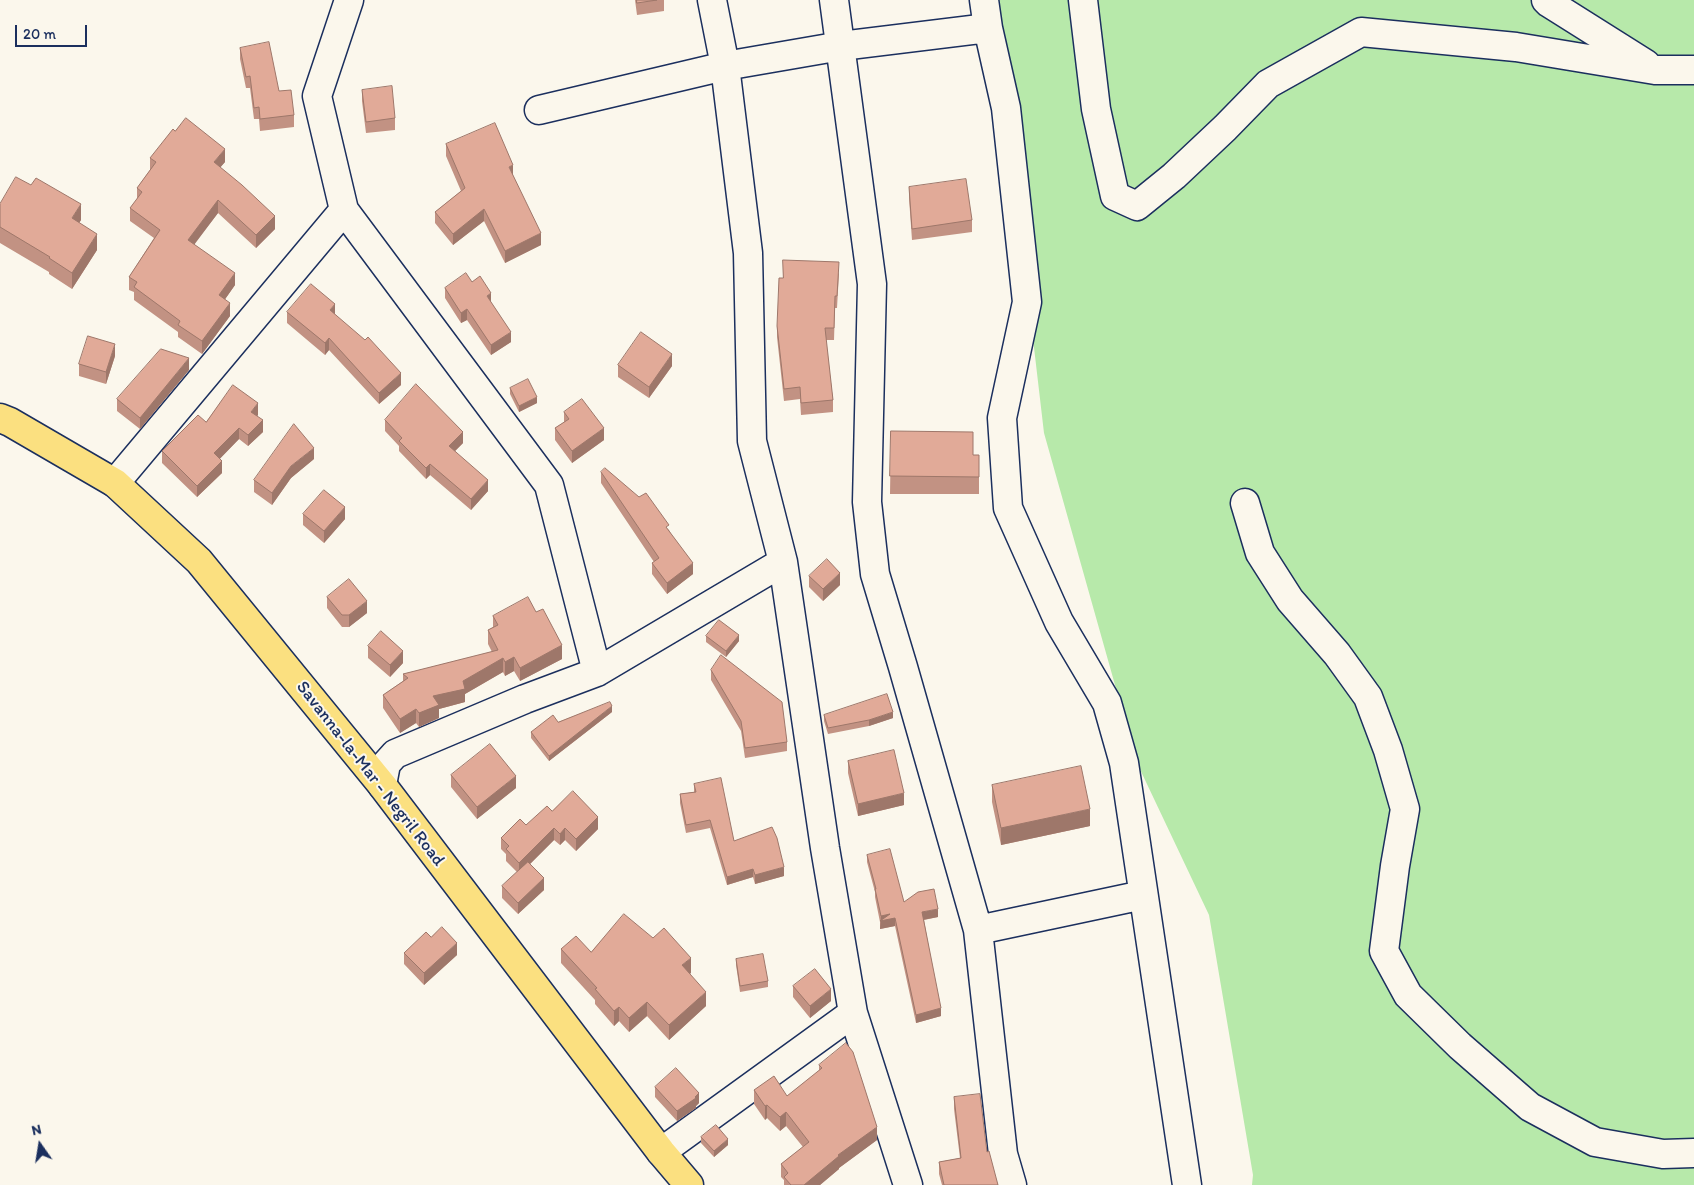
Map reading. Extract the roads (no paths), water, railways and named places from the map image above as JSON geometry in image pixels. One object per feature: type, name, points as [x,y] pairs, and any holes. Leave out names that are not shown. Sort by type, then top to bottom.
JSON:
[{"type":"main road","name":"Savanna-la-Mar - Negril Road","points":[[0,418],[115,483],[199,561],[382,785],[661,1152],[689,1185]]},
{"type":"street","points":[[349,0],[317,96],[344,210],[549,485],[597,672]]},
{"type":"street","points":[[712,0],[725,66],[748,253],[752,441],[783,562],[825,848],[853,1013],[908,1185]]},
{"type":"street","points":[[834,0],[872,284],[867,502],[875,574],[904,667],[978,930],[1003,1154],[1012,1185]]},
{"type":"street","points":[[984,0],[988,28],[1006,108],[1027,302],[1002,418],[1008,508],[1059,622],[1107,703],[1124,763],[1187,1185]]},
{"type":"street","points":[[1083,0],[1096,109],[1115,196],[1137,206],[1174,176],[1268,84],[1362,32],[1516,47],[1655,70],[1694,70]]},
{"type":"street","points":[[1546,0],[1655,70]]},
{"type":"street","points":[[539,110],[725,66],[840,46],[988,28]]},
{"type":"street","points":[[115,483],[344,210]]},
{"type":"street","points":[[1245,503],[1260,553],[1290,600],[1337,654],[1368,697],[1388,750],[1405,809],[1395,866],[1384,951],[1408,995],[1460,1046],[1530,1107],[1594,1142],[1663,1154],[1694,1153]]},
{"type":"street","points":[[382,785],[386,764],[395,754],[525,699],[597,672],[783,562]]},
{"type":"street","points":[[978,930],[1143,895]]},
{"type":"street","points":[[661,1152],[853,1013]]}]
